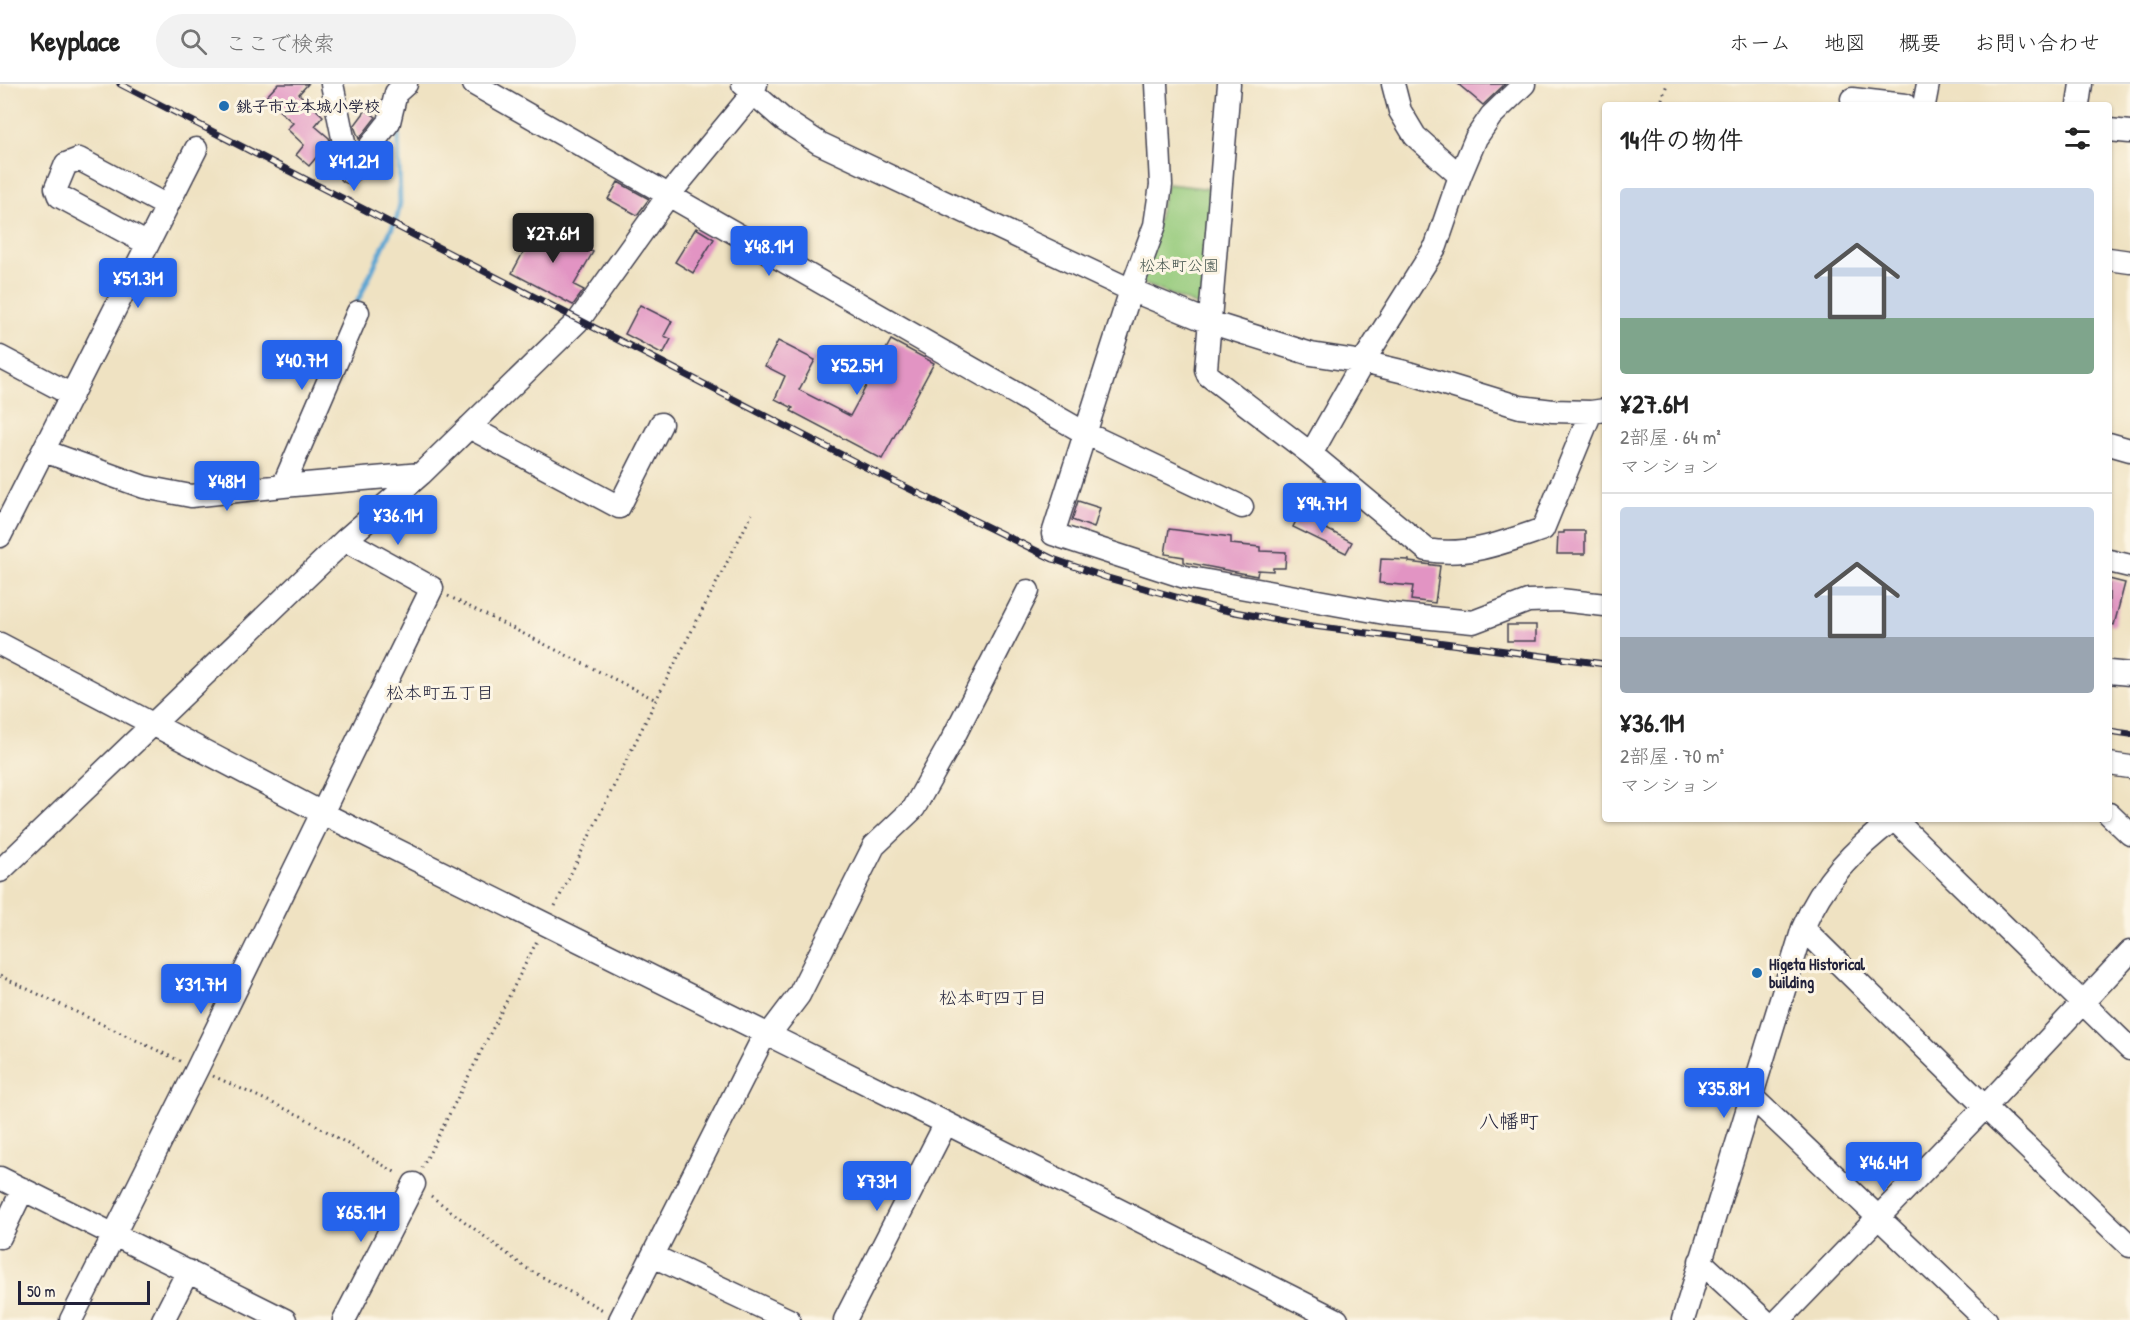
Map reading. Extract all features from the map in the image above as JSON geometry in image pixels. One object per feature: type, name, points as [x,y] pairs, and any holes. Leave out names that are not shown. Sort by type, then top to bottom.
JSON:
[{"type":"street","points":[[332,84],[350,172],[389,122],[396,93],[406,84]]},
{"type":"street","points":[[474,84],[1085,433],[1242,507]]},
{"type":"street","points":[[1156,84],[1161,185],[1155,225],[1131,290],[1053,534],[1185,577],[1390,614],[1473,622],[1528,601],[1560,600],[1602,605]]},
{"type":"street","points":[[0,871],[345,540],[422,474],[579,320],[668,196],[751,87],[784,120],[819,143],[1131,290],[1209,322],[1311,354],[1363,362],[1405,372],[1520,407],[1553,411],[1598,411],[1543,530],[1461,552],[1427,550],[1311,454],[1208,375],[1206,369],[1209,322],[1229,84]]},
{"type":"street","points":[[1393,84],[1400,111],[1415,136],[1460,176]]},
{"type":"street","points":[[1311,454],[1363,362],[1436,246],[1460,176],[1476,138],[1491,116],[1524,84]]},
{"type":"street","points":[[1925,102],[1928,84]]},
{"type":"street","points":[[2078,102],[2081,84]]},
{"type":"street","points":[[1852,96],[1887,102]]},
{"type":"street","points":[[2112,130],[2130,132]]},
{"type":"street","points":[[0,536],[196,149]]},
{"type":"street","points":[[148,244],[59,196],[56,188],[66,164],[79,159],[167,206]]},
{"type":"street","points":[[2112,259],[2130,262]]},
{"type":"street","points":[[283,486],[358,312]]},
{"type":"street","points":[[0,357],[72,395]]},
{"type":"street","points":[[469,427],[619,507],[661,424]]},
{"type":"street","points":[[2112,445],[2130,450]]},
{"type":"street","points":[[44,451],[144,487],[191,496],[422,474]]},
{"type":"street","points":[[71,1320],[197,1069],[432,588],[345,540]]},
{"type":"street","points":[[2112,562],[2130,566]]},
{"type":"street","points":[[620,1320],[767,1035],[800,995],[874,846],[914,808],[951,742],[1028,591]]},
{"type":"street","points":[[0,644],[322,813],[1336,1320]]},
{"type":"street","points":[[2112,672],[2130,674]]},
{"type":"street","points":[[2112,764],[2130,767]]},
{"type":"street","points":[[2112,817],[2130,834]]},
{"type":"street","points":[[1683,1320],[1803,928],[1812,907],[1834,873],[1868,839],[1890,822]]},
{"type":"street","points":[[1897,822],[2130,1049]]},
{"type":"street","points":[[1803,928],[2130,1246]]},
{"type":"street","points":[[1779,1320],[1985,1107],[2130,952]]},
{"type":"street","points":[[1752,1097],[1986,1320]]},
{"type":"street","points":[[845,1320],[946,1123]]},
{"type":"street","points":[[0,1178],[285,1320]]},
{"type":"street","points":[[344,1320],[414,1184]]},
{"type":"street","points":[[0,1237],[23,1189]]},
{"type":"street","points":[[653,1256],[789,1320]]},
{"type":"street","points":[[1700,1261],[1764,1320]]},
{"type":"street","points":[[163,1320],[188,1270]]},
{"type":"path","points":[[1661,102],[1667,84]]},
{"type":"path","points":[[414,1184],[546,925],[656,700],[752,514]]},
{"type":"path","points":[[432,588],[656,700]]},
{"type":"path","points":[[0,976],[301,1116],[414,1184],[526,1268],[620,1320]]},
{"type":"green space","name":"松本町公園","points":[[1167,184],[1213,189],[1207,287],[1198,306],[1142,283]]},
{"type":"building","points":[[278,84],[308,84],[299,94],[323,116],[315,126],[330,141],[309,166],[296,155],[304,145],[287,129],[293,123],[265,98]]},
{"type":"building","points":[[1458,84],[1505,84],[1483,105]]},
{"type":"building","points":[[366,110],[376,117],[359,139],[354,126]]},
{"type":"building","points":[[618,182],[649,199],[637,215],[608,199]]},
{"type":"building","points":[[539,223],[593,252],[574,285],[584,290],[573,305],[512,273]]},
{"type":"building","points":[[696,228],[714,239],[693,273],[675,262]]},
{"type":"building","points":[[640,305],[672,321],[664,336],[671,339],[663,354],[625,334]]},
{"type":"building","points":[[891,340],[934,363],[882,459],[791,411],[793,408],[775,399],[785,376],[765,366],[778,341],[815,360],[799,390],[850,416]]},
{"type":"building","points":[[1078,501],[1100,508],[1094,528],[1072,520]]},
{"type":"building","points":[[1299,515],[1352,542],[1346,553],[1293,527]]},
{"type":"building","points":[[1169,529],[1231,537],[1231,544],[1260,547],[1260,551],[1286,552],[1285,568],[1273,568],[1273,571],[1258,570],[1257,576],[1184,562],[1184,557],[1165,554]]},
{"type":"building","points":[[1564,531],[1585,531],[1585,554],[1557,554],[1558,533],[1564,533]]},
{"type":"building","points":[[1381,559],[1409,560],[1409,562],[1440,566],[1435,603],[1411,600],[1413,586],[1379,583]]},
{"type":"building","points":[[2112,580],[2125,583],[2114,625],[2112,625]]},
{"type":"building","points":[[1507,625],[1536,625],[1536,641],[1507,641]]},
{"type":"waterway","points":[[355,307],[397,217],[400,203],[398,122]]},
{"type":"railway","points":[[120,84],[877,473],[1053,559],[1108,578],[1219,609],[1298,624],[1602,664]]},
{"type":"railway","points":[[2112,731],[2130,734]]},
{"type":"place","name":"銚子市立本城小学校","points":[[224,106]]},
{"type":"place","name":"Higeta Historical building","points":[[1757,973]]},
{"type":"district","name":"松本町五丁目","points":[[440,693]]},
{"type":"district","name":"松本町四丁目","points":[[993,998]]},
{"type":"district","name":"八幡町","points":[[1509,1121]]}]
